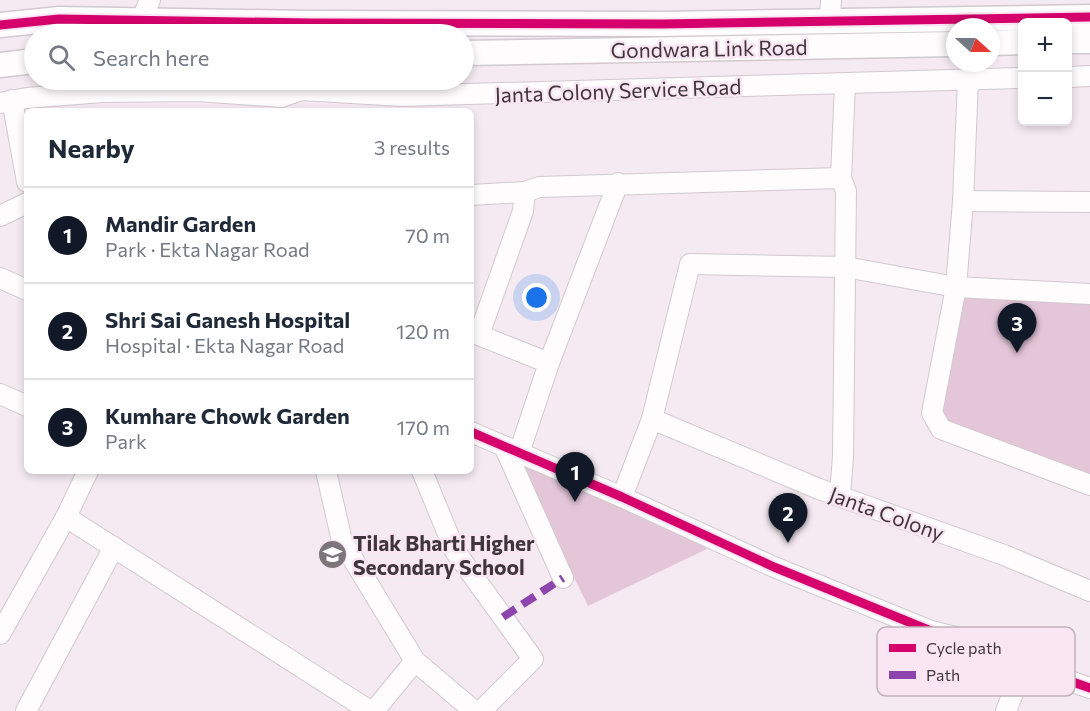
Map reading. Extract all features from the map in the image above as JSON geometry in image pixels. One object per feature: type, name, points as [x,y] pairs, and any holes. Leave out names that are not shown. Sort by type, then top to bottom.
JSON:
[{"type":"street","name":"Gondwara Link Road","points":[[0,24],[59,19],[143,18],[651,24],[831,10],[1090,17]]},
{"type":"street","points":[[1072,41],[1090,41]]},
{"type":"street","points":[[1000,43],[1018,42]]},
{"type":"street","name":"Gondwara Link Road","points":[[474,53],[946,44]]},
{"type":"street","points":[[0,65],[24,62]]},
{"type":"street","points":[[1072,77],[1090,76]]},
{"type":"street","name":"Janta Colony Service Road","points":[[6,101],[102,92],[198,91],[278,104],[301,90],[400,104],[845,83],[1018,78]]},
{"type":"street","points":[[968,80],[963,201],[956,286],[932,412],[941,429],[1090,485]]},
{"type":"street","points":[[840,496],[843,456],[846,191],[841,178],[845,83]]},
{"type":"street","points":[[6,101],[24,170]]},
{"type":"street","points":[[474,195],[525,192],[539,187],[618,183],[841,178]]},
{"type":"street","points":[[563,578],[511,449],[549,363],[618,183]]},
{"type":"street","points":[[525,192],[523,211],[475,333],[549,363]]},
{"type":"street","points":[[963,201],[1090,202]]},
{"type":"street","points":[[0,216],[24,204]]},
{"type":"street","points":[[622,497],[652,419],[690,264],[845,267],[956,286],[1090,294]]},
{"type":"street","points":[[0,278],[24,289]]},
{"type":"street","points":[[0,395],[24,405]]},
{"type":"street","name":"Janta Colony","points":[[652,419],[819,489],[1004,555],[1090,591]]},
{"type":"street","points":[[474,433],[622,497],[774,567],[921,627]]},
{"type":"street","points":[[0,633],[66,517],[86,474]]},
{"type":"street","points":[[327,474],[342,541],[415,661],[474,711]]},
{"type":"street","points":[[423,474],[455,551],[533,659],[481,711]]},
{"type":"street","points":[[66,517],[372,711],[415,661]]},
{"type":"street","points":[[26,711],[114,547]]},
{"type":"street","points":[[1075,682],[1090,687]]},
{"type":"street","points":[[1006,711],[1012,696]]},
{"type":"shaded area","points":[[956,287],[1090,294],[1090,485],[941,429],[932,413]]},
{"type":"shaded area","points":[[515,457],[711,547],[588,606]]},
{"type":"marked path","points":[[503,617],[563,578]]},
{"type":"cycle path","points":[[0,25],[59,19],[310,23],[662,24],[1090,17]]},
{"type":"cycle path","points":[[474,433],[622,497],[774,567],[921,627]]},
{"type":"cycle path","points":[[1075,683],[1090,688]]},
{"type":"place","name":"Kumhare Chowk Garden","points":[[1017,353]]},
{"type":"place","name":"Mandir Garden","points":[[575,502]]},
{"type":"place","name":"Shri Sai Ganesh Hospital","points":[[788,543]]},
{"type":"place","name":"Tilak Bharti Higher Secondary School","points":[[332,554]]}]
